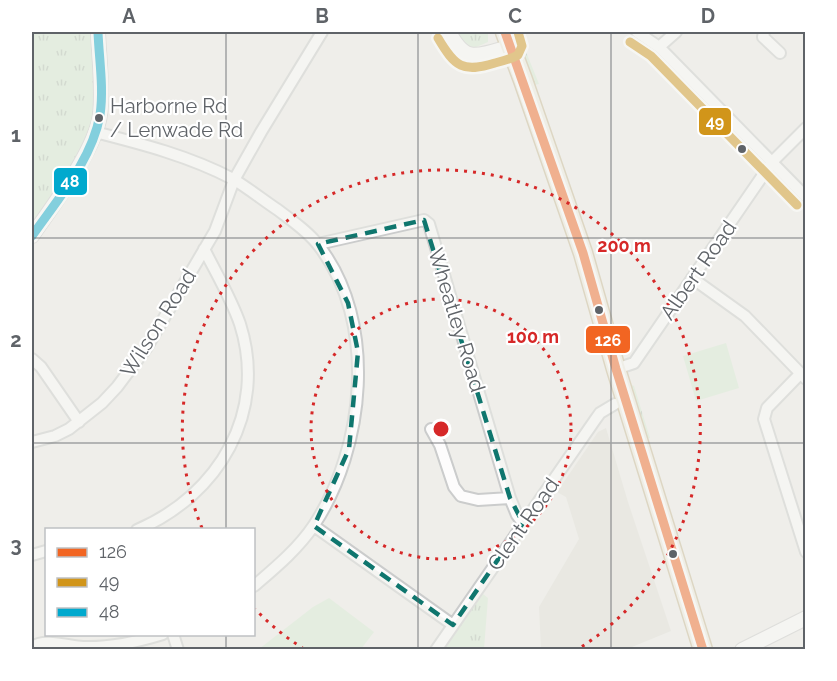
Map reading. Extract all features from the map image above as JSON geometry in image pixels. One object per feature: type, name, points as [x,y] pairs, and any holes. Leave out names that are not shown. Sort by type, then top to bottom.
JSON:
[{"type":"highway","points":[[495,32],[506,42],[583,253],[616,369],[703,650]]},
{"type":"highway","points":[[506,42],[690,650]]},
{"type":"highway","points":[[615,404],[616,369]]},
{"type":"street","points":[[32,236],[80,164],[95,132],[100,101],[98,32]]},
{"type":"street","name":"Wilson Road","points":[[32,442],[55,436],[79,422],[102,403],[136,363],[215,231],[234,180],[290,80],[322,32]]},
{"type":"street","points":[[449,32],[460,50],[474,57],[506,42]]},
{"type":"street","points":[[636,32],[659,47],[806,196]]},
{"type":"street","points":[[659,47],[676,32]]},
{"type":"street","points":[[764,32],[765,41],[780,53]]},
{"type":"street","name":"Albert Road","points":[[616,369],[634,363],[772,162],[806,128]]},
{"type":"street","points":[[95,132],[163,150],[234,180],[285,216],[318,244],[334,269],[348,303],[358,352],[356,398],[349,449],[334,490],[314,526],[293,552],[255,585]]},
{"type":"street","name":"Wheatley Road","points":[[318,244],[424,220],[429,224],[510,498],[516,515],[523,523]]},
{"type":"street","points":[[141,528],[172,512],[197,492],[225,457],[235,436],[248,389],[248,366],[240,323],[204,249]]},
{"type":"street","points":[[692,278],[745,316],[803,376],[767,408],[764,419],[806,552]]},
{"type":"street","points":[[32,359],[42,368],[79,422]]},
{"type":"street","name":"Clent Road","points":[[436,650],[600,413],[615,404]]},
{"type":"street","points":[[431,429],[440,445],[454,487],[461,496],[478,500],[510,498]]},
{"type":"street","points":[[314,526],[453,624]]},
{"type":"street","points":[[742,650],[806,618]]},
{"type":"street","points":[[41,644],[80,648],[110,646],[157,636]]},
{"type":"highlighted area","points":[[424,220],[510,498],[523,523],[453,625],[314,526],[349,449],[358,352],[348,303],[318,244]]},
{"type":"shaded area","points":[[606,428],[671,631],[627,649],[541,649],[539,607],[579,539],[566,497],[557,492],[598,432]]},
{"type":"green space","points":[[32,32],[92,32],[96,110],[91,128],[69,169],[32,226]]},
{"type":"green space","points":[[455,32],[488,32],[488,42],[474,48],[461,42]]},
{"type":"green space","points":[[513,32],[518,32],[539,84],[534,85]]},
{"type":"green space","points":[[726,343],[739,388],[696,401],[683,356]]},
{"type":"green space","points":[[629,384],[634,386],[650,438],[645,439]]},
{"type":"green space","points":[[483,594],[488,598],[484,649],[444,649]]},
{"type":"green space","points":[[329,598],[374,632],[361,649],[259,649],[313,607]]},
{"type":"transit line","name":"48","points":[[32,236],[82,164],[96,132],[102,94],[98,32]]},
{"type":"transit line","name":"126","points":[[505,32],[583,253],[616,369],[703,650]]},
{"type":"transit line","name":"49","points":[[438,38],[455,61],[467,67],[475,67],[504,61],[518,55],[522,46],[518,32]]},
{"type":"transit line","name":"49","points":[[630,42],[651,56],[797,205]]},
{"type":"place","name":"Harborne Rd / Lenwade Rd","points":[[99,118]]}]
